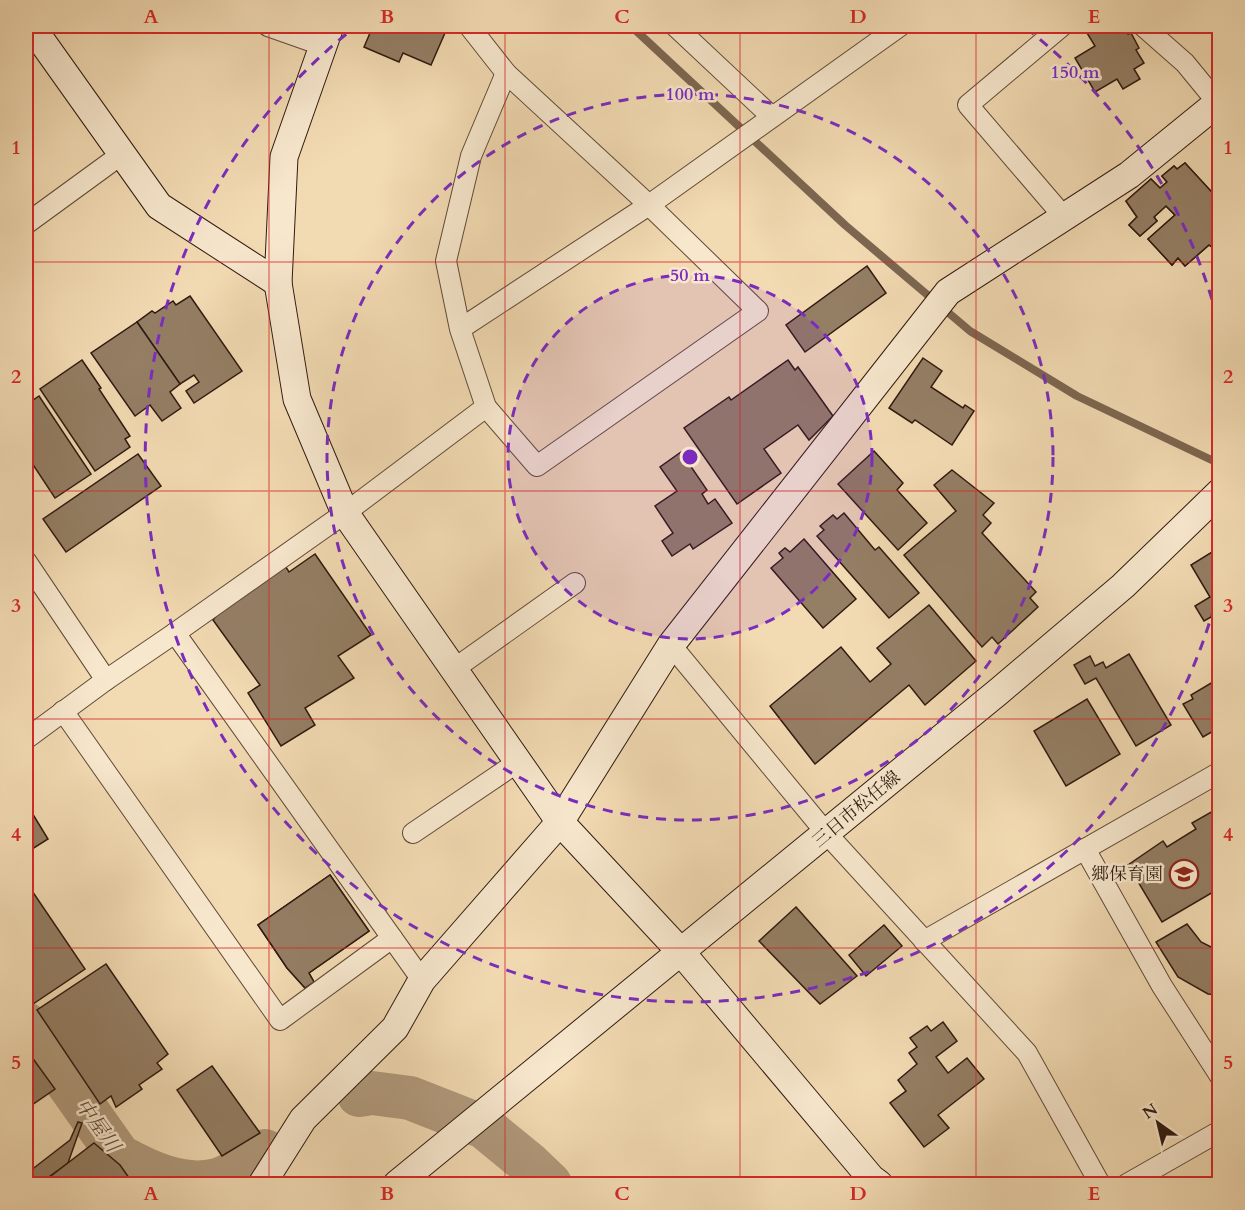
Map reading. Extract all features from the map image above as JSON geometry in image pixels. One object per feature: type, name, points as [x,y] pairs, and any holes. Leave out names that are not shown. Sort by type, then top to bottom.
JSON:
[{"type":"street","points":[[268,26],[326,35],[284,157],[278,283],[297,399],[345,513],[560,822],[681,952],[870,1182]]},
{"type":"street","points":[[469,26],[506,73],[649,205],[758,311],[537,466],[486,407],[460,329],[446,261],[471,156],[506,73]]},
{"type":"street","points":[[675,26],[764,122]]},
{"type":"street","points":[[460,329],[649,205],[900,26]]},
{"type":"street","points":[[1062,26],[968,105],[1064,217]]},
{"type":"street","points":[[262,1185],[303,1119],[395,1028],[422,980],[560,822],[670,645],[948,292],[1129,175],[1218,102],[1185,63],[1143,26]]},
{"type":"street","points":[[31,34],[159,206],[278,283]]},
{"type":"street","points":[[26,224],[122,154]]},
{"type":"street","points":[[26,739],[106,680],[345,513],[486,407]]},
{"type":"street","name":"三日市松任線","points":[[397,1185],[827,834],[1123,586],[1217,502]]},
{"type":"street","points":[[26,561],[106,680]]},
{"type":"street","points":[[454,669],[575,583]]},
{"type":"street","points":[[175,633],[422,980]]},
{"type":"street","points":[[670,645],[827,834],[1027,1053],[1100,1185]]},
{"type":"street","points":[[63,711],[280,1020],[392,938]]},
{"type":"street","points":[[412,833],[518,762]]},
{"type":"street","points":[[924,942],[1220,772]]},
{"type":"street","points":[[1085,849],[1162,986],[1220,1076]]},
{"type":"street","points":[[1127,1185],[1220,1131]]},
{"type":"building","points":[[373,26],[448,26],[431,65],[403,53],[399,62],[364,47]]},
{"type":"building","points":[[1123,26],[1128,34],[1131,33],[1139,48],[1136,50],[1144,63],[1134,69],[1140,79],[1123,89],[1117,79],[1095,92],[1075,58],[1095,46],[1084,28]]},
{"type":"building","points":[[1185,163],[1220,201],[1220,240],[1212,247],[1209,245],[1185,266],[1178,258],[1172,265],[1148,239],[1175,215],[1166,206],[1154,217],[1157,221],[1140,236],[1129,225],[1137,217],[1126,201],[1151,179],[1160,188],[1167,182],[1162,176],[1174,166],[1177,169]]},
{"type":"building","points":[[1185,163],[1220,201],[1220,240],[1212,247],[1209,245],[1185,266],[1178,258],[1172,265],[1148,239],[1175,215],[1166,206],[1154,217],[1157,221],[1140,236],[1129,225],[1137,217],[1126,201],[1151,179],[1160,188],[1167,182],[1162,176],[1174,166],[1177,169]]},
{"type":"building","points":[[867,266],[886,293],[805,352],[786,325]]},
{"type":"building","points":[[190,296],[242,371],[194,403],[186,391],[199,382],[194,375],[180,384],[137,322],[152,311],[155,313],[173,301],[176,305]]},
{"type":"building","points":[[137,322],[180,384],[170,392],[181,408],[162,421],[150,405],[135,416],[91,353]]},
{"type":"building","points":[[923,358],[942,371],[931,387],[963,408],[965,405],[974,411],[952,445],[915,420],[912,423],[889,408]]},
{"type":"building","points":[[82,360],[130,436],[125,439],[130,447],[95,471],[40,389]]},
{"type":"building","points":[[788,360],[795,370],[798,367],[833,416],[809,440],[798,425],[764,449],[781,473],[737,504],[684,428],[729,397],[731,400]]},
{"type":"building","points":[[39,396],[91,474],[55,498],[26,454],[26,405]]},
{"type":"building","points":[[874,451],[903,483],[897,490],[927,523],[898,550],[838,484]]},
{"type":"building","points":[[681,452],[707,490],[702,494],[708,504],[715,499],[732,523],[693,549],[690,544],[672,556],[662,541],[673,533],[655,506],[677,491],[660,467]]},
{"type":"building","points":[[138,454],[161,486],[66,552],[43,519]]},
{"type":"building","points":[[952,470],[994,503],[983,515],[991,523],[982,533],[1036,592],[1030,598],[1038,607],[998,644],[992,637],[982,647],[904,555],[956,511],[934,485]]},
{"type":"building","points":[[844,513],[875,550],[879,547],[919,593],[889,618],[817,536],[824,530],[820,526],[833,515],[837,519]]},
{"type":"building","points":[[804,539],[856,599],[823,628],[771,568],[783,558],[779,553],[785,548],[790,552]]},
{"type":"building","points":[[1220,547],[1220,612],[1204,621],[1195,606],[1210,597],[1191,565]]},
{"type":"building","points":[[315,554],[371,635],[338,656],[354,678],[305,708],[315,725],[281,746],[248,693],[260,685],[213,620],[223,607],[284,564],[289,572]]},
{"type":"building","points":[[929,605],[976,661],[925,705],[909,685],[815,764],[770,706],[841,647],[870,682],[891,664],[877,648]]},
{"type":"building","points":[[1129,654],[1171,725],[1136,746],[1096,678],[1085,684],[1074,665],[1090,656],[1095,666],[1103,662],[1106,668]]},
{"type":"building","points":[[1220,675],[1220,734],[1215,730],[1203,737],[1183,704],[1193,699],[1191,695],[1218,679],[1216,677]]},
{"type":"building","points":[[1087,699],[1120,754],[1066,786],[1034,731]]},
{"type":"building","points":[[26,803],[48,839],[26,853]]},
{"type":"building","points":[[1220,807],[1220,888],[1162,922],[1128,865],[1163,841],[1167,847],[1196,829],[1192,823]]},
{"type":"building","points":[[330,875],[369,931],[309,973],[314,982],[305,988],[287,968],[258,925]]},
{"type":"building","points":[[330,875],[369,931],[309,973],[314,982],[305,988],[287,968],[258,925]]},
{"type":"building","points":[[26,882],[85,969],[33,1004],[26,993]]},
{"type":"building","points":[[796,907],[857,976],[820,1004],[759,941]]},
{"type":"building","points":[[1187,924],[1201,942],[1219,951],[1220,995],[1208,994],[1178,977],[1156,942]]},
{"type":"building","points":[[884,925],[902,946],[866,976],[849,955]]},
{"type":"building","points":[[106,964],[168,1054],[157,1063],[162,1069],[139,1085],[142,1089],[116,1107],[111,1096],[100,1104],[37,1010]]},
{"type":"building","points":[[943,1022],[957,1041],[936,1057],[948,1073],[967,1058],[984,1079],[938,1115],[949,1128],[924,1147],[890,1103],[906,1091],[898,1080],[917,1064],[909,1053],[917,1047],[910,1038],[927,1026],[931,1031]]},
{"type":"building","points":[[26,1049],[55,1089],[26,1109]]},
{"type":"building","points":[[212,1066],[260,1133],[222,1156],[177,1090]]},
{"type":"building","points":[[78,1122],[82,1123],[68,1163],[39,1184],[26,1184],[26,1174],[70,1140]]},
{"type":"building","points":[[94,1143],[120,1165],[132,1182],[129,1184],[56,1184],[51,1176]]},
{"type":"waterway","points":[[631,26],[845,225],[970,331],[1077,396],[1220,464]]},
{"type":"waterway","name":"中屋川","points":[[26,1024],[119,1156],[130,1162],[179,1181],[204,1182],[230,1175],[265,1151]]},
{"type":"waterway","name":"中屋川","points":[[359,1095],[372,1093],[410,1098],[484,1127],[550,1184]]},
{"type":"place","name":"郷保育園","points":[[1184,874]]}]
